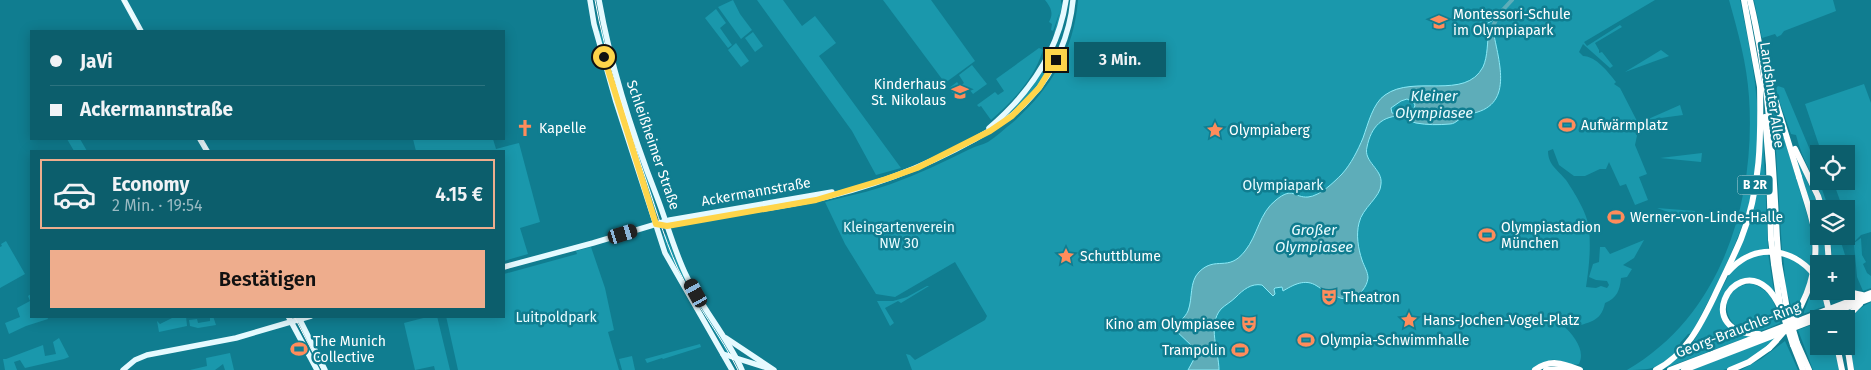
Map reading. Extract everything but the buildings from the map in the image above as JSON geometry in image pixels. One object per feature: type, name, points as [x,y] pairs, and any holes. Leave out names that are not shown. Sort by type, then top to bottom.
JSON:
[{"type":"highway","name":"Landshuter Allee","points":[[1744,0],[1760,85],[1769,165],[1776,264],[1784,310],[1803,370]]},
{"type":"highway","name":"Landshuter Allee","points":[[1730,370],[1749,362],[1774,343],[1788,327],[1807,296],[1814,268],[1814,228],[1800,177],[1769,83],[1750,0]]},
{"type":"highway","name":"Landshuter Allee","points":[[1758,40],[1772,141],[1774,239]]},
{"type":"highway","name":"B 2R","points":[[1656,370],[1673,359],[1687,344],[1703,319],[1741,238],[1753,197],[1760,147],[1760,85]]},
{"type":"highway","points":[[1786,132],[1819,200]]},
{"type":"highway","points":[[1723,279],[1734,265],[1742,259],[1759,252],[1768,251],[1783,253],[1799,260],[1810,271]]},
{"type":"highway","points":[[1765,334],[1742,333],[1728,323],[1723,306],[1727,293],[1739,283],[1750,281],[1759,283],[1770,291],[1784,310]]},
{"type":"highway","name":"Georg-Brauchle-Ring","points":[[1684,370],[1867,298],[1871,293]]},
{"type":"highway","points":[[1854,310],[1867,298]]},
{"type":"highway","name":"Georg-Brauchle-Ring","points":[[1670,370],[1867,298]]},
{"type":"highway","name":"Landshuter Allee","points":[[1795,344],[1809,370]]},
{"type":"highway","points":[[1839,355],[1842,370]]},
{"type":"highway","points":[[1849,355],[1851,370]]},
{"type":"highway","points":[[1535,370],[1551,362],[1560,362],[1577,369]]},
{"type":"highway","points":[[1546,370],[1577,369]]},
{"type":"main road","points":[[124,0],[140,30]]},
{"type":"main road","name":"Schleißheimer Straße","points":[[590,0],[594,24],[616,102],[668,260],[732,370]]},
{"type":"main road","name":"Schleißheimer Straße","points":[[598,0],[620,90],[686,277],[742,370]]},
{"type":"main road","name":"Ackermannstraße","points":[[980,136],[1014,106],[1042,68],[1058,37],[1066,0]]},
{"type":"main road","name":"Ackermannstraße","points":[[656,224],[666,224],[794,198],[842,192],[907,172],[990,131],[1012,116],[1039,88],[1058,55],[1068,28],[1073,0]]},
{"type":"main road","points":[[505,267],[656,224]]},
{"type":"main road","points":[[123,370],[135,360],[146,355],[236,338],[289,319],[299,318],[324,370]]},
{"type":"main road","points":[[289,319],[317,370]]},
{"type":"main road","points":[[722,335],[774,370]]},
{"type":"main road","points":[[723,354],[761,369],[774,370]]},
{"type":"green space","points":[[733,0],[740,14],[752,30],[741,39],[718,7]]},
{"type":"green space","points":[[757,0],[783,0],[802,26],[815,16],[836,43],[819,56],[901,168],[876,175],[852,131]]},
{"type":"green space","points":[[883,0],[931,0],[975,61],[945,83]]},
{"type":"green space","points":[[1045,0],[1061,0],[1061,5],[1063,0],[1056,34],[1054,33],[1060,11],[1053,31],[1051,30],[1052,24],[1049,22],[1051,11]]},
{"type":"green space","name":"Olympiapark","points":[[1078,0],[1655,0],[1584,42],[1587,46],[1620,25],[1622,27],[1595,43],[1599,53],[1602,52],[1613,66],[1610,68],[1583,44],[1579,52],[1583,56],[1593,59],[1610,74],[1616,82],[1614,84],[1620,88],[1637,121],[1638,131],[1635,145],[1647,174],[1639,177],[1648,200],[1635,205],[1626,184],[1620,186],[1609,162],[1606,169],[1600,169],[1585,176],[1574,176],[1559,165],[1553,149],[1548,151],[1552,164],[1573,191],[1588,223],[1590,251],[1586,287],[1596,288],[1601,286],[1607,288],[1609,285],[1607,281],[1589,277],[1593,264],[1599,262],[1600,247],[1605,247],[1610,254],[1644,240],[1634,258],[1623,265],[1632,269],[1627,277],[1621,278],[1617,293],[1605,303],[1603,310],[1597,318],[1571,328],[1566,323],[1564,326],[1575,338],[1580,348],[1581,359],[1579,364],[1551,360],[1532,370],[912,370],[906,354],[915,360],[985,320],[987,316],[955,262],[895,297],[876,294],[845,244],[825,202],[901,180],[988,142],[997,135],[1038,97],[1058,68],[1076,19]]},
{"type":"green space","points":[[1729,0],[1740,0],[1750,51],[1757,104],[1758,156],[1748,208],[1737,240],[1723,271],[1692,333],[1688,334],[1680,343],[1682,347],[1658,366],[1627,370],[1660,347],[1687,319],[1709,287],[1726,252],[1739,215],[1746,176],[1750,136],[1749,97],[1744,60]]},
{"type":"green space","points":[[1754,0],[1833,0],[1836,11],[1784,31],[1777,37],[1775,34],[1762,38]]},
{"type":"green space","points":[[716,9],[726,23],[720,28],[732,45],[728,48],[705,18]]},
{"type":"green space","points":[[598,31],[603,31],[634,137],[629,138]]},
{"type":"green space","points":[[753,32],[763,46],[755,52],[745,38]]},
{"type":"green space","points":[[736,43],[749,61],[741,67],[728,50]]},
{"type":"green space","points":[[1039,48],[1043,50],[1039,61],[1022,89],[991,120],[981,106],[977,105],[995,92],[998,95],[1004,91],[996,79]]},
{"type":"green space","points":[[1661,50],[1669,56],[1625,72]]},
{"type":"green space","points":[[1050,60],[1052,61],[1048,70],[1038,85],[1027,98],[1006,116],[1030,90]]},
{"type":"green space","points":[[972,65],[987,84],[973,94],[969,89],[965,91],[964,89],[958,94],[955,90],[953,92],[955,96],[949,88],[957,82],[960,86],[964,83],[959,75]]},
{"type":"green space","points":[[1864,84],[1871,103],[1871,232],[1861,235],[1855,241],[1855,200],[1840,200],[1836,190],[1855,190],[1855,145],[1819,145],[1805,104]]},
{"type":"green space","points":[[1778,86],[1784,88],[1810,150],[1810,171],[1796,135],[1791,134],[1775,89]]},
{"type":"green space","points":[[1769,88],[1809,221],[1810,245],[1812,245],[1810,266],[1799,257],[1782,250],[1774,118]]},
{"type":"green space","points":[[1680,105],[1683,115],[1646,120]]},
{"type":"green space","points":[[1763,132],[1768,249],[1748,253],[1732,264],[1745,232]]},
{"type":"green space","points":[[68,140],[81,140],[86,150],[73,150]]},
{"type":"green space","points":[[413,140],[493,140],[496,149],[519,143],[540,222],[520,228],[528,254],[505,261],[505,150],[416,150]]},
{"type":"green space","points":[[635,140],[658,213],[655,215],[630,141]]},
{"type":"green space","points":[[1702,153],[1701,162],[1660,158]]},
{"type":"green space","points":[[1794,154],[1816,200],[1810,200],[1810,205]]},
{"type":"green space","points":[[1819,190],[1822,190],[1826,200],[1823,200]]},
{"type":"green space","points":[[1657,208],[1695,211],[1693,221]]},
{"type":"green space","points":[[666,234],[688,283],[730,352],[727,353],[670,256],[663,236]]},
{"type":"green space","points":[[1861,238],[1862,255],[1866,262],[1863,264],[1867,273],[1871,276],[1871,288],[1863,291],[1857,277],[1855,242]]},
{"type":"green space","points":[[6,241],[25,274],[0,288],[0,247]]},
{"type":"green space","points":[[1818,245],[1826,245],[1826,255],[1818,255]]},
{"type":"green space","points":[[1831,245],[1842,245],[1845,255],[1832,255]]},
{"type":"green space","name":"Luitpoldpark","points":[[591,247],[605,288],[614,330],[608,332],[619,370],[458,370],[446,318],[505,318],[505,274],[577,254],[576,251]]},
{"type":"green space","points":[[1768,253],[1774,292],[1751,279],[1723,297],[1727,323],[1753,335],[1660,370],[1683,354],[1695,339],[1731,271],[1748,258]]},
{"type":"green space","points":[[1783,255],[1794,259],[1810,273],[1794,316],[1786,289]]},
{"type":"green space","points":[[1753,284],[1760,287],[1772,299],[1780,323],[1758,331],[1745,330],[1736,326],[1730,318],[1727,309],[1728,300],[1732,292],[1741,286]]},
{"type":"green space","points":[[929,286],[901,303],[898,301],[885,308],[894,323],[890,326],[877,301],[893,301],[907,297]]},
{"type":"green space","points":[[1810,296],[1810,300],[1823,300],[1825,306],[1803,314]]},
{"type":"green space","points":[[30,301],[30,318],[48,319],[9,334],[5,323],[20,317],[17,308]]},
{"type":"green space","points":[[1871,302],[1871,370],[1854,370],[1852,355],[1855,355],[1855,314]]},
{"type":"green space","points":[[172,318],[186,318],[187,326],[159,332],[157,321],[160,324]]},
{"type":"green space","points":[[210,318],[214,318],[216,325],[198,328],[190,326],[189,320],[197,319],[198,323],[210,321]]},
{"type":"green space","points":[[423,318],[437,318],[450,370],[435,370],[434,366],[415,370],[404,323]]},
{"type":"green space","points":[[1810,325],[1810,355],[1836,355],[1839,370],[1813,370],[1798,330]]},
{"type":"green space","points":[[1777,337],[1766,348],[1738,365],[1723,370],[1691,370]]},
{"type":"green space","points":[[59,338],[69,357],[25,368],[20,360],[14,362],[17,370],[5,370],[3,359],[43,345],[45,356],[56,354],[53,342]]},
{"type":"green space","points":[[1785,341],[1798,370],[1741,370],[1761,359]]},
{"type":"green space","points":[[700,344],[701,347],[663,359],[647,363],[645,359]]},
{"type":"green space","points":[[230,353],[234,370],[225,370],[223,364],[215,370],[190,370],[207,366],[206,358]]},
{"type":"green space","points":[[632,356],[635,370],[622,370],[619,359]]},
{"type":"water","name":"Großer Olympiasee","points":[[1489,30],[1493,30],[1500,69],[1498,93],[1493,103],[1483,110],[1466,115],[1455,123],[1450,124],[1416,123],[1406,117],[1396,116],[1383,120],[1371,134],[1367,147],[1368,157],[1379,174],[1381,184],[1378,193],[1364,212],[1358,228],[1359,246],[1368,278],[1363,290],[1355,297],[1343,299],[1313,284],[1304,282],[1283,291],[1282,287],[1275,288],[1273,296],[1262,285],[1251,286],[1221,309],[1217,315],[1214,331],[1219,370],[1188,370],[1194,359],[1193,347],[1173,328],[1188,311],[1192,285],[1199,272],[1205,267],[1227,263],[1239,258],[1249,245],[1266,211],[1276,200],[1290,193],[1303,197],[1313,196],[1335,181],[1354,157],[1374,108],[1385,95],[1397,89],[1410,87],[1464,83],[1475,77],[1485,63]],"holes":[[[1407,99],[1415,105],[1413,112],[1392,113],[1391,108],[1401,101]]]},
{"type":"waterway","points":[[1491,30],[1499,14],[1512,0]]},
{"type":"waterway","points":[[1488,23],[1497,18]]},
{"type":"tram line","points":[[123,0],[139,30]]},
{"type":"tram line","points":[[595,0],[615,83],[668,244],[685,282],[738,370]]},
{"type":"tram line","points":[[202,140],[207,150]]},
{"type":"tram line","points":[[295,318],[322,370]]},
{"type":"place","name":"Montessori-Schule im Olympiapark","points":[[1439,22]]},
{"type":"place","name":"Kinderhaus St. Nikolaus","points":[[960,92]]},
{"type":"place","name":"Aufwärmplatz","points":[[1567,125]]},
{"type":"place","name":"Kapelle","points":[[525,128]]},
{"type":"place","name":"Olympiaberg","points":[[1215,130]]},
{"type":"place","name":"Werner-von-Linde-Halle","points":[[1616,217]]},
{"type":"place","name":"Olympiastadion München","points":[[1487,235]]},
{"type":"place","name":"Schuttblume","points":[[1066,256]]},
{"type":"place","name":"Theatron","points":[[1329,297]]},
{"type":"place","name":"Hans-Jochen-Vogel-Platz","points":[[1409,320]]},
{"type":"place","name":"Kino am Olympiasee","points":[[1249,324]]},
{"type":"place","name":"Olympia-Schwimmhalle","points":[[1306,340]]},
{"type":"place","name":"The Munich Collective","points":[[299,349]]},
{"type":"place","name":"Trampolin","points":[[1240,350]]},
{"type":"route","points":[[604,57],[616,102],[656,224],[667,226],[816,200],[917,168],[990,131],[1012,116],[1039,88],[1056,60]]},
{"type":"water label","name":"Kleiner Olympiasee","points":[[1434,104]]},
{"type":"park label","name":"Kleingartenverein NW 30","points":[[899,236]]}]
